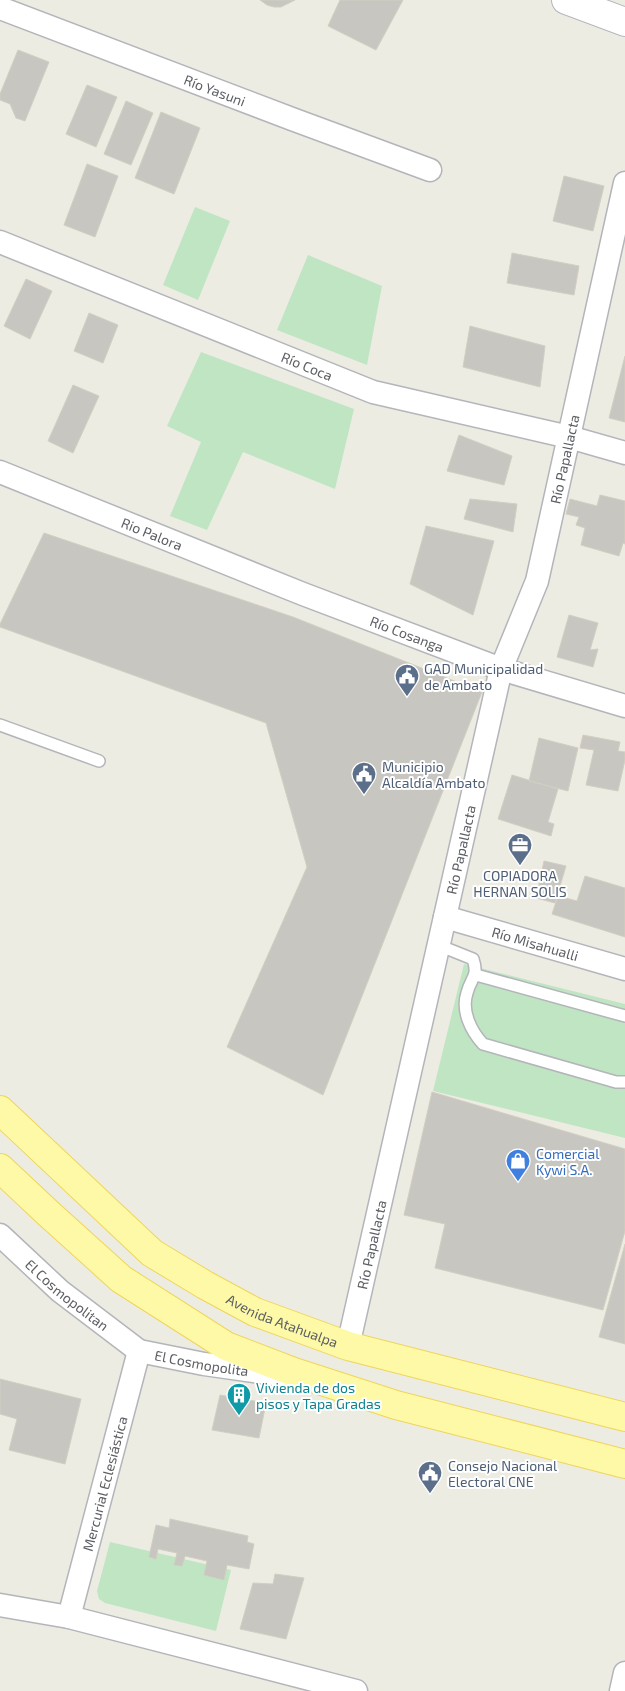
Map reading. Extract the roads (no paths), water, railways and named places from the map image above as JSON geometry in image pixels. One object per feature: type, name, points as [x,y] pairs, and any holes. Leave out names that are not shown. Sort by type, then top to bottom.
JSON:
[{"type":"main road","name":"Avenida Atahualpa","points":[[0,1110],[152,1253],[256,1312],[348,1346],[625,1417]]},
{"type":"main road","points":[[0,1168],[121,1279],[226,1346],[294,1372],[396,1405],[625,1464]]},
{"type":"street","points":[[566,0],[625,22]]},
{"type":"street","name":"Río Yasuni","points":[[0,8],[430,170]]},
{"type":"street","name":"Río Papallacta","points":[[348,1346],[501,669],[537,582],[625,183]]},
{"type":"street","name":"Río Coca","points":[[0,242],[372,392],[569,437],[625,453]]},
{"type":"street","name":"Rio Palora","points":[[0,472],[303,594]]},
{"type":"street","name":"Río Cosanga","points":[[303,594],[501,669],[625,706]]},
{"type":"street","name":"Río Misahualli","points":[[445,917],[625,969]]},
{"type":"street","name":"El Cosmopolitan","points":[[0,1235],[60,1291],[138,1351]]},
{"type":"street","name":"El Cosmopolita","points":[[138,1351],[204,1364],[281,1375],[294,1372]]},
{"type":"street","name":"Mercurial Eclesiástica","points":[[69,1616],[138,1351]]},
{"type":"street","points":[[0,1605],[69,1616],[356,1691]]},
{"type":"street","points":[[621,1691],[625,1673]]},
{"type":"lane","points":[[0,725],[99,761]]},
{"type":"lane","points":[[438,944],[474,958],[476,974],[466,993],[466,1010],[474,1034],[483,1044],[616,1082],[625,1082]]},
{"type":"lane","points":[[476,974],[625,1016]]},
{"type":"place","name":"GAD Municipalidad de Ambato","points":[[407,697]]},
{"type":"place","name":"Municipio Alcaldía Ambato","points":[[364,795]]},
{"type":"place","name":"COPIADORA HERNAN SOLIS","points":[[520,866]]},
{"type":"place","name":"Comercial Kywi S.A.","points":[[518,1182]]},
{"type":"place","name":"Vivienda de dos pisos y Tapa Gradas","points":[[239,1416]]},
{"type":"place","name":"Consejo Nacional Electoral CNE","points":[[430,1494]]}]
